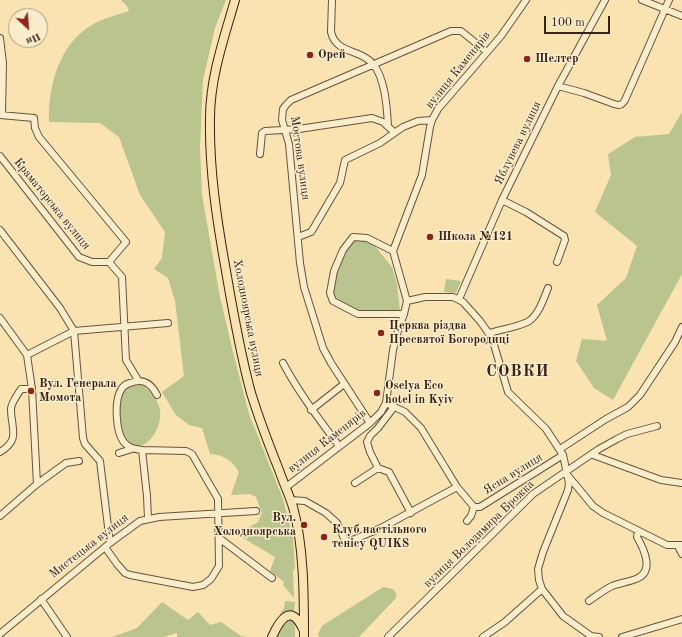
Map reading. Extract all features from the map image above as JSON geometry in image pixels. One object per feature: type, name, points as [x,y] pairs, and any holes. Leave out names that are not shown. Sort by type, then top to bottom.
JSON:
[{"type":"main road","name":"Холодноярська вулиця","points":[[235,0],[223,42],[212,93],[210,117],[214,192],[218,230],[236,329],[244,363],[262,428],[286,488],[298,533],[303,575],[304,635]]},
{"type":"main road","points":[[272,637],[282,619],[286,616],[294,617],[298,620],[304,635]]},
{"type":"street","points":[[332,0],[331,32],[335,42],[342,48],[363,56],[374,64],[382,84],[388,126]]},
{"type":"street","name":"вулиця Каменярів","points":[[286,488],[370,423],[381,412],[386,403],[393,350],[407,301],[393,251],[422,175],[432,120],[438,109],[501,36],[526,0]]},
{"type":"street","name":"Яблунева вулиця","points":[[458,299],[502,200],[558,86],[604,0]]},
{"type":"street","points":[[642,0],[682,16]]},
{"type":"street","points":[[558,86],[584,93],[614,104],[622,104],[669,0]]},
{"type":"street","name":"Мостова вулиця","points":[[370,423],[328,358],[306,297],[302,276],[289,144],[282,120],[283,109],[288,102],[374,64],[457,30],[461,31],[487,52]]},
{"type":"street","points":[[0,38],[3,63],[1,115],[34,118],[35,128],[39,137],[126,242],[109,262],[122,277],[126,360],[138,380]]},
{"type":"street","points":[[260,154],[261,135],[263,132],[335,125],[372,118],[378,119],[394,132]]},
{"type":"street","points":[[298,237],[310,232],[313,229],[340,182],[344,160],[380,143],[394,132],[409,124],[432,120]]},
{"type":"street","name":"Краматорська вулиця","points":[[0,157],[79,258],[92,262],[109,262]]},
{"type":"street","points":[[502,200],[526,212],[564,236],[565,240],[557,262]]},
{"type":"street","points":[[0,230],[60,308],[74,331],[83,438],[85,444],[100,461],[107,545],[117,564],[125,573],[130,575],[193,587],[203,585],[211,579],[218,566],[218,499],[192,454],[186,451],[132,449],[119,453]]},
{"type":"street","points":[[393,251],[367,238],[353,237],[343,250],[334,271],[330,293],[333,301],[358,314],[404,314]]},
{"type":"street","points":[[490,333],[529,321],[534,316],[548,288]]},
{"type":"street","points":[[407,301],[425,297],[444,296],[458,299],[472,312],[490,333],[508,392],[546,429],[562,452],[569,482],[568,490],[543,552],[538,569],[539,580],[542,589],[563,616],[591,636],[599,637]]},
{"type":"street","points":[[0,318],[27,355],[32,389],[37,484]]},
{"type":"street","points":[[27,355],[74,331],[168,323]]},
{"type":"street","name":"Ясна вулиця","points":[[386,403],[405,412],[421,428],[457,487],[474,507],[480,508],[562,452],[606,419],[628,407],[640,395],[675,342],[682,327]]},
{"type":"street","points":[[283,363],[294,384],[311,410],[339,446]]},
{"type":"street","points":[[132,449],[123,441],[119,430],[117,401],[120,392],[127,384],[138,380],[145,381],[150,384],[157,395]]},
{"type":"street","points":[[311,410],[344,384]]},
{"type":"street","points":[[0,452],[10,446],[13,436],[11,407],[21,389],[32,389]]},
{"type":"street","points":[[394,407],[370,436],[367,442],[378,468],[389,472],[411,513]]},
{"type":"street","name":"вулиця Володимира Брожка","points":[[388,637],[533,494],[593,455],[599,449],[628,434],[657,426]]},
{"type":"street","points":[[142,450],[148,519]]},
{"type":"street","points":[[593,455],[661,480],[682,483]]},
{"type":"street","points":[[0,516],[37,484],[66,463],[79,461]]},
{"type":"street","points":[[355,483],[378,468]]},
{"type":"street","points":[[566,472],[573,483],[593,506],[603,513],[667,545],[680,545],[682,554]]},
{"type":"street","points":[[290,500],[305,501],[326,513],[337,523],[344,538],[348,542],[411,513],[457,487]]},
{"type":"street","points":[[467,521],[471,516],[474,507]]},
{"type":"street","name":"Мистецька вулиця","points":[[0,634],[107,545],[140,521],[148,519],[256,511]]},
{"type":"street","points":[[589,601],[614,585],[641,577],[645,572],[647,563],[637,537],[638,531]]},
{"type":"street","points":[[219,538],[272,578]]},
{"type":"street","points":[[483,637],[505,622],[542,589]]},
{"type":"street","points":[[41,599],[67,637]]},
{"type":"street","points":[[625,637],[682,618]]},
{"type":"green space","points":[[121,0],[226,0],[215,28],[203,80],[200,147],[202,195],[220,297],[249,414],[283,499],[293,538],[295,568],[293,571],[294,598],[283,585],[284,582],[270,571],[275,557],[243,538],[239,533],[258,522],[262,513],[256,497],[250,494],[231,495],[239,472],[227,459],[210,454],[202,428],[189,425],[176,415],[162,392],[184,376],[175,301],[168,278],[154,269],[162,258],[165,232],[140,195],[119,137],[100,123],[49,122],[49,108],[53,80],[71,43],[92,25],[129,11],[127,6]]},
{"type":"green space","points":[[682,112],[682,274],[613,400],[594,388],[576,361],[582,339],[607,341],[597,305],[626,278],[637,246],[595,212],[611,175],[608,154],[635,137],[669,134]]},
{"type":"green space","points":[[353,238],[367,239],[374,245],[392,267],[397,284],[400,311],[358,312],[334,300],[331,294],[336,271],[344,251]]},
{"type":"green space","points":[[446,279],[461,281],[456,293],[444,292]]},
{"type":"green space","points":[[140,383],[150,391],[155,398],[159,406],[160,416],[157,429],[154,434],[146,443],[135,448],[126,440],[121,429],[119,410],[122,393],[125,389]]},
{"type":"green space","points":[[383,587],[393,589],[396,593],[396,598],[359,637],[319,637],[318,634],[322,626]]},
{"type":"green space","points":[[285,601],[295,602],[294,613],[282,616],[280,614],[284,608]]},
{"type":"green space","points":[[162,602],[188,620],[198,612],[210,625],[221,622],[241,636],[247,637],[177,637],[177,633],[163,637],[112,637],[137,628]]},
{"type":"green space","points":[[290,618],[295,624],[295,637],[275,637],[280,627]]},
{"type":"place","name":"Орей","points":[[310,55]]},
{"type":"place","name":"Шелтер","points":[[527,59]]},
{"type":"place","name":"Школа №121","points":[[430,237]]},
{"type":"place","name":"Церква різдва Пресвятої Богородиці","points":[[381,333]]},
{"type":"place","name":"Вул. Генерала Момота","points":[[31,391]]},
{"type":"place","name":"Oselya Eco hotel in Kyiv","points":[[377,393]]},
{"type":"place","name":"Вул. Холодноярська","points":[[304,525]]},
{"type":"place","name":"Клуб настільного тенісу QUIKS","points":[[324,537]]},
{"type":"district","name":"СОВКИ","points":[[518,372]]}]
